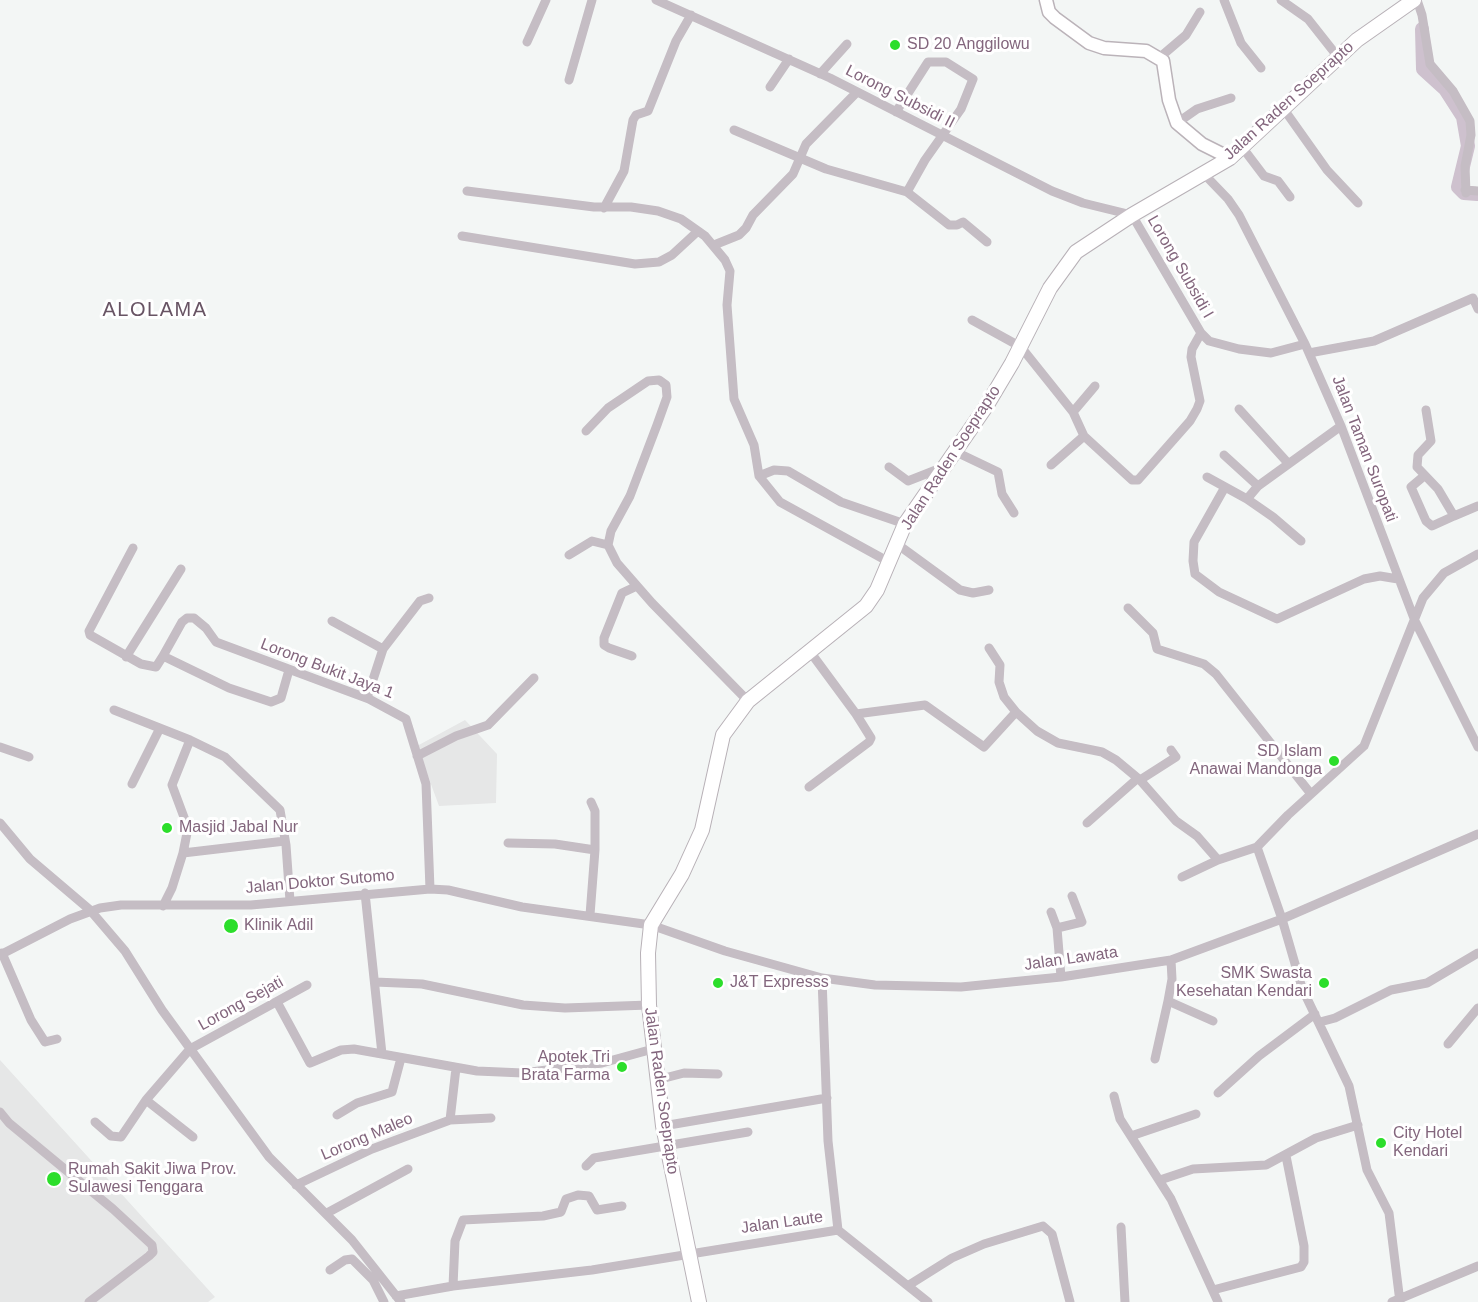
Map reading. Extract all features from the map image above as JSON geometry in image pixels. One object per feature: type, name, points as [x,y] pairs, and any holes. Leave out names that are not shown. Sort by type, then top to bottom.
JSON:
[{"type":"highway","name":"Jalan Raden Soeprapto","points":[[699,1302],[663,1126],[649,1005],[648,953],[651,925],[682,874],[702,830],[723,735],[748,701],[811,653],[866,606],[877,590],[905,524],[941,468],[987,405],[1021,347],[1061,269],[1076,252],[1132,215],[1230,158],[1338,57],[1379,23],[1415,0]]},
{"type":"main road","points":[[1046,0],[1049,12],[1089,43],[1104,48],[1146,51],[1159,58],[1166,67],[1169,100],[1177,123],[1202,144],[1230,158]]},
{"type":"street","points":[[527,42],[546,0]]},
{"type":"street","points":[[569,80],[592,0]]},
{"type":"street","name":"Lorong Subsidi II","points":[[656,0],[789,58],[1052,191],[1083,203],[1132,215]]},
{"type":"street","points":[[1224,0],[1241,43],[1261,68]]},
{"type":"street","points":[[1281,0],[1308,19],[1338,57]]},
{"type":"street","points":[[1415,0],[1422,15],[1430,64],[1454,91],[1470,121],[1471,135],[1465,166],[1466,192],[1478,191]]},
{"type":"street","points":[[1159,58],[1186,35],[1200,12]]},
{"type":"street","points":[[604,208],[624,171],[633,120],[636,115],[648,111],[676,41],[691,15]]},
{"type":"street","points":[[820,74],[847,44]]},
{"type":"street","points":[[770,87],[789,58]]},
{"type":"street","points":[[896,112],[928,62],[946,62],[974,79],[962,109],[929,154],[907,192]]},
{"type":"street","points":[[714,245],[739,235],[753,215],[793,174],[806,144],[857,92]]},
{"type":"street","points":[[1177,123],[1197,109],[1231,98]]},
{"type":"street","points":[[1283,108],[1327,170],[1358,203]]},
{"type":"street","points":[[734,130],[826,169],[907,192],[949,225],[954,226],[963,222],[987,242]]},
{"type":"street","points":[[1242,147],[1264,176],[1278,181],[1290,197]]},
{"type":"street","name":"Jalan Taman Suropati","points":[[1203,173],[1228,199],[1239,215],[1307,349],[1341,426],[1415,621],[1478,747]]},
{"type":"street","points":[[467,191],[604,208],[631,207],[658,211],[681,219],[714,245],[730,271],[727,305],[734,399],[754,445],[759,477],[780,502],[889,562]]},
{"type":"street","name":"Lorong Subsidi I","points":[[1132,215],[1201,333],[1219,345],[1257,352],[1374,341],[1473,298],[1478,309]]},
{"type":"street","points":[[462,236],[635,264],[659,262],[672,255],[698,231]]},
{"type":"street","points":[[972,320],[1021,347],[1073,412],[1084,436],[1132,480],[1138,480],[1190,421],[1197,409],[1200,401],[1191,357],[1192,349],[1201,333]]},
{"type":"street","points":[[586,430],[608,408],[648,381],[659,380],[666,385],[667,397],[657,425],[630,496],[611,531],[608,545],[617,563],[637,586],[748,701]]},
{"type":"street","points":[[1073,412],[1095,386]]},
{"type":"street","points":[[1239,409],[1287,462]]},
{"type":"street","points":[[1426,410],[1431,441],[1418,455],[1415,464],[1438,489],[1454,516]]},
{"type":"street","points":[[1247,499],[1258,486],[1287,462],[1341,426]]},
{"type":"street","points":[[1051,465],[1084,436]]},
{"type":"street","points":[[954,451],[998,472],[1004,501],[1014,513]]},
{"type":"street","points":[[1224,455],[1258,486]]},
{"type":"street","points":[[889,467],[908,481],[941,468]]},
{"type":"street","points":[[759,477],[774,470],[788,471],[841,502],[905,524]]},
{"type":"street","points":[[1424,476],[1411,487],[1426,521],[1432,526],[1478,506]]},
{"type":"street","points":[[1207,477],[1247,499],[1301,541]]},
{"type":"street","points":[[1225,488],[1194,542],[1195,574],[1219,592],[1276,619],[1364,579],[1380,576],[1398,579]]},
{"type":"street","points":[[569,555],[592,541],[608,545]]},
{"type":"street","points":[[897,544],[960,590],[973,592],[989,590]]},
{"type":"street","points":[[133,548],[89,630],[90,635],[126,657],[156,667],[165,654],[229,688],[271,702],[281,698],[289,670]]},
{"type":"street","points":[[1182,877],[1218,860],[1257,847],[1364,746],[1423,598],[1448,569],[1478,554]]},
{"type":"street","points":[[126,657],[181,569]]},
{"type":"street","points":[[632,656],[604,645],[604,638],[622,593],[637,586]]},
{"type":"street","points":[[367,698],[383,649],[420,601],[429,598]]},
{"type":"street","points":[[1128,608],[1153,633],[1157,649],[1204,664],[1216,674],[1311,794]]},
{"type":"street","name":"Lorong Bukit Jaya 1","points":[[165,654],[182,622],[187,618],[194,618],[206,628],[216,642],[367,698],[405,719],[428,800],[430,889]]},
{"type":"street","points":[[332,621],[383,649]]},
{"type":"street","points":[[989,648],[1000,665],[999,682],[1004,697],[1016,712],[1047,738],[1058,743],[1108,755],[1139,779],[1176,821],[1192,832],[1218,860]]},
{"type":"street","points":[[809,787],[869,742],[871,738],[811,653]]},
{"type":"street","points":[[417,756],[456,736],[488,725],[534,678]]},
{"type":"street","points":[[856,714],[928,705],[984,747],[1016,712]]},
{"type":"street","points":[[114,710],[190,740],[225,757],[280,810],[290,901]]},
{"type":"street","points":[[132,784],[160,728]]},
{"type":"street","points":[[163,906],[172,888],[188,828],[172,785],[190,740]]},
{"type":"street","points":[[0,747],[29,757]]},
{"type":"street","points":[[1087,823],[1120,791],[1176,757],[1171,750]]},
{"type":"street","points":[[590,915],[596,817],[591,802]]},
{"type":"street","points":[[0,823],[30,860],[90,910],[125,951],[190,1049],[269,1157],[352,1240],[398,1299]]},
{"type":"street","name":"Jalan Lawata","points":[[651,925],[725,951],[822,978],[875,985],[961,987],[1171,960],[1282,918],[1478,834]]},
{"type":"street","points":[[183,853],[285,841]]},
{"type":"street","points":[[508,843],[555,844],[595,850]]},
{"type":"street","points":[[1257,847],[1282,918],[1302,987],[1349,1086],[1367,1170],[1389,1213],[1398,1301],[1478,1266]]},
{"type":"street","name":"Jalan Doktor Sutomo","points":[[1,954],[90,910],[120,904],[251,905],[365,893],[430,889],[448,890],[522,907],[651,925]]},
{"type":"street","points":[[365,893],[382,1054]]},
{"type":"street","points":[[1057,928],[1082,922],[1072,896]]},
{"type":"street","points":[[1051,912],[1057,928],[1060,976]]},
{"type":"street","points":[[1218,1093],[1266,1051],[1317,1018],[1335,1018],[1391,990],[1427,983],[1478,953]]},
{"type":"street","points":[[1,954],[31,1020],[45,1042],[57,1039]]},
{"type":"street","points":[[1155,1059],[1172,979],[1171,960]]},
{"type":"street","points":[[822,978],[828,1141],[838,1230]]},
{"type":"street","points":[[375,982],[422,984],[524,1005],[565,1008],[649,1005]]},
{"type":"street","name":"Lorong Sejati","points":[[95,1122],[111,1136],[121,1137],[146,1100],[190,1049],[255,1011],[307,985]]},
{"type":"street","points":[[277,1002],[310,1064],[341,1050],[382,1054],[456,1068],[524,1073],[602,1063],[653,1049]]},
{"type":"street","points":[[1168,1002],[1213,1021]]},
{"type":"street","points":[[1448,1044],[1478,1008]]},
{"type":"street","points":[[336,1115],[357,1103],[392,1092],[401,1058]]},
{"type":"street","points":[[450,1120],[456,1068]]},
{"type":"street","points":[[657,1080],[684,1073],[718,1074]]},
{"type":"street","points":[[1114,1096],[1117,1112],[1160,1180],[1218,1302]]},
{"type":"street","points":[[663,1126],[827,1098]]},
{"type":"street","points":[[146,1100],[194,1137]]},
{"type":"street","points":[[0,1112],[9,1123],[113,1209],[152,1245],[153,1252],[89,1302]]},
{"type":"street","points":[[1131,1136],[1196,1114]]},
{"type":"street","name":"Lorong Maleo","points":[[296,1185],[361,1154],[450,1120],[491,1118]]},
{"type":"street","points":[[1160,1180],[1193,1169],[1266,1165],[1316,1138],[1358,1125]]},
{"type":"street","points":[[586,1166],[589,1160],[594,1158],[748,1132]]},
{"type":"street","points":[[1213,1290],[1301,1267],[1304,1262],[1304,1246],[1286,1156]]},
{"type":"street","points":[[327,1213],[408,1169]]},
{"type":"street","points":[[453,1286],[455,1241],[463,1220],[543,1216],[561,1212],[566,1199],[578,1195],[589,1196],[597,1210],[622,1206]]},
{"type":"street","points":[[909,1285],[932,1269],[974,1249],[1043,1226],[1053,1234],[1070,1302]]},
{"type":"street","points":[[1121,1227],[1125,1302]]},
{"type":"street","name":"Jalan Laute","points":[[398,1299],[453,1286],[592,1269],[838,1230],[928,1302]]},
{"type":"street","points":[[330,1270],[345,1260],[352,1259],[373,1280],[384,1302]]},
{"type":"shaded area","points":[[465,720],[497,754],[496,803],[439,806],[417,746]]},
{"type":"shaded area","name":"Rumah Sakit Jiwa Prov. Sulawesi Tenggara","points":[[0,1060],[215,1297],[208,1302],[0,1302]]},
{"type":"waterway","points":[[1422,29],[1423,69],[1445,89],[1463,117],[1468,146],[1458,187],[1464,193],[1477,194]]},
{"type":"place","name":"SD 20 Anggilowu","points":[[895,45]]},
{"type":"place","name":"SD Islam Anawai Mandonga","points":[[1334,761]]},
{"type":"place","name":"Masjid Jabal Nur","points":[[167,828]]},
{"type":"place","name":"Klinik Adil","points":[[231,926]]},
{"type":"place","name":"J&T Expresss","points":[[718,983]]},
{"type":"place","name":"SMK Swasta Kesehatan Kendari","points":[[1324,983]]},
{"type":"place","name":"Apotek Tri Brata Farma","points":[[622,1067]]},
{"type":"place","name":"City Hotel Kendari","points":[[1381,1143]]},
{"type":"place","name":"Rumah Sakit Jiwa Prov. Sulawesi Tenggara","points":[[54,1179]]},
{"type":"district","name":"ALOLAMA","points":[[155,310]]}]
